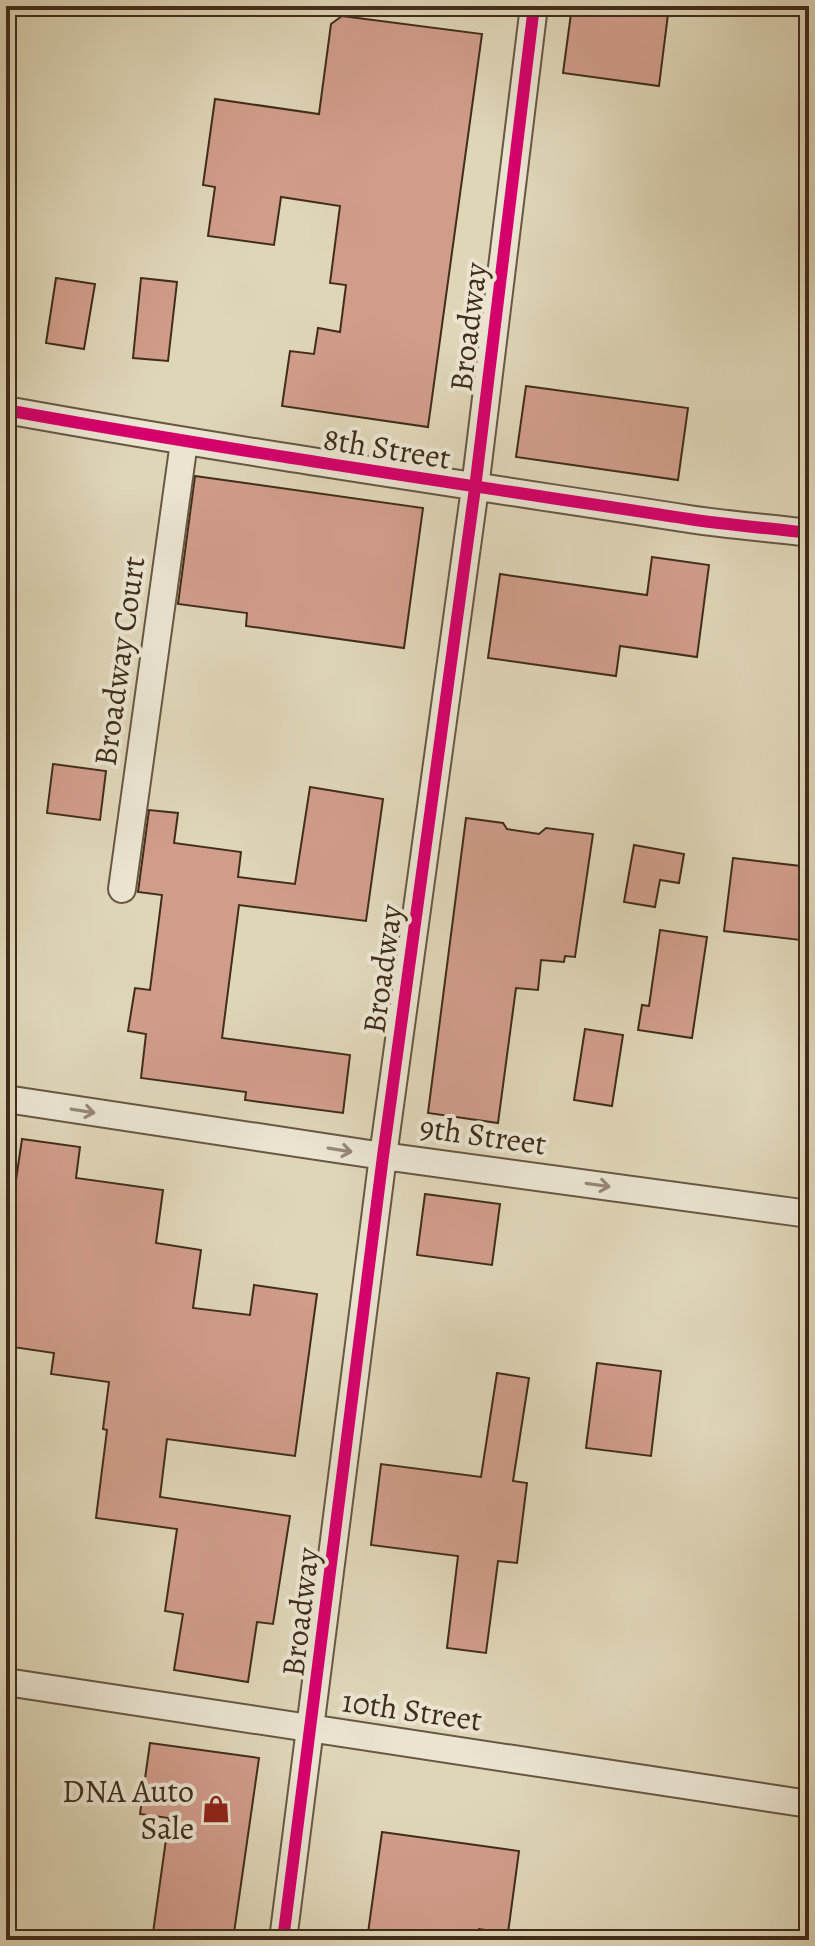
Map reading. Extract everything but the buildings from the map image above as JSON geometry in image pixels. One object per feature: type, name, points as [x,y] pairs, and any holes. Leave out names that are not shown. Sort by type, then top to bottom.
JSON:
[{"type":"street","name":"Broadway","points":[[283,1940],[383,1156],[475,488],[534,6]]},
{"type":"street","name":"8th Street","points":[[6,410],[475,488],[809,533]]},
{"type":"street","name":"Broadway Court","points":[[122,889],[184,442]]},
{"type":"street","name":"9th Street","points":[[6,1099],[383,1156],[809,1214]]},
{"type":"street","name":"10th Street","points":[[6,1682],[809,1804]]},
{"type":"cycle path","points":[[283,1940],[383,1156],[475,488],[534,6]]},
{"type":"cycle path","points":[[6,410],[433,480],[704,521],[809,533]]},
{"type":"place","name":"DNA Auto Sale","points":[[216,1809]]}]
